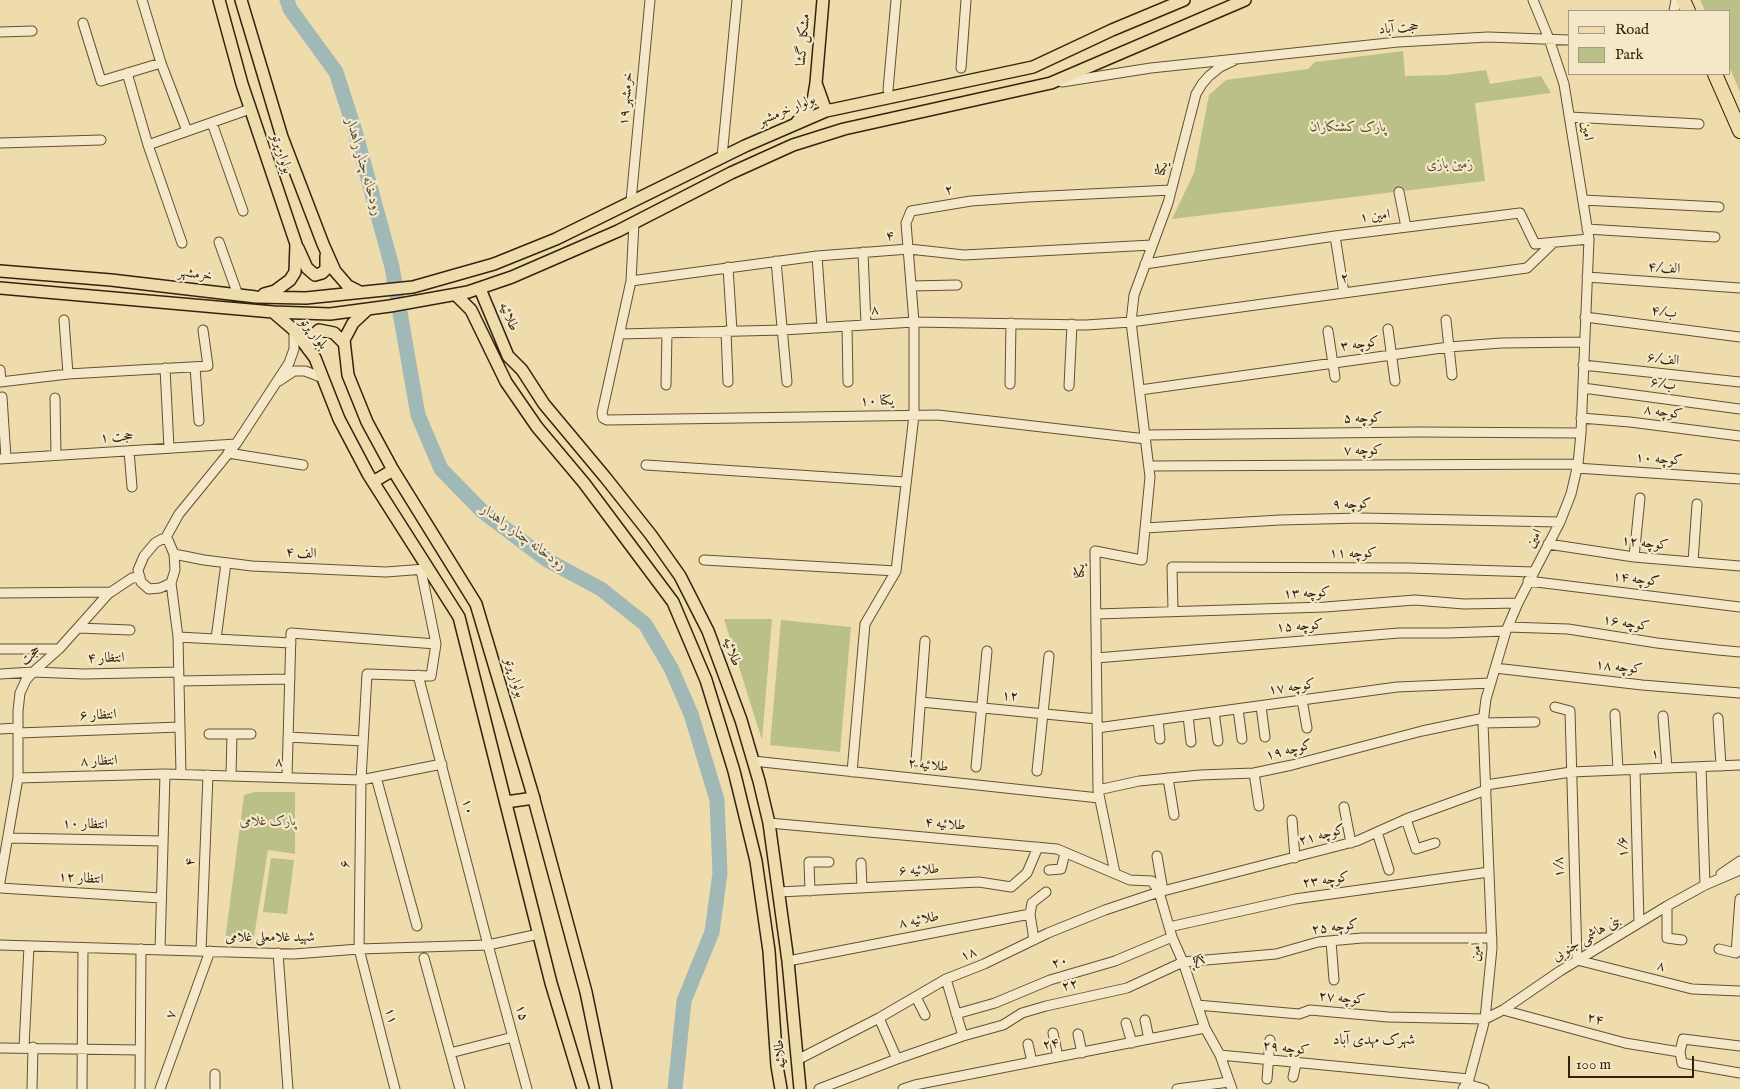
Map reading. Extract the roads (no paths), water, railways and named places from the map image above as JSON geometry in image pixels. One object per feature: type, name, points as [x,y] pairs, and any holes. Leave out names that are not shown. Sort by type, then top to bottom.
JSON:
[{"type":"highway","points":[[1715,75],[1740,131]]},
{"type":"main road","name":"بولوار پرتو","points":[[219,0],[250,110],[296,244],[295,272],[290,280],[275,291],[256,297]]},
{"type":"main road","name":"بولوار پرتو","points":[[242,0],[282,137],[323,244],[335,271],[348,286],[362,293]]},
{"type":"main road","name":"مشکل گشا","points":[[816,83],[823,0]]},
{"type":"main road","name":"بولوار خرمشهر","points":[[386,291],[413,287],[494,264],[556,239],[722,157],[826,111],[1033,67],[1112,30],[1184,0]]},
{"type":"main road","points":[[0,288],[273,312],[330,314],[456,295],[480,289],[512,277],[634,223],[731,173],[793,145],[844,129],[1052,84],[1245,0]]},
{"type":"main road","points":[[816,83],[826,111]]},
{"type":"main road","points":[[796,124],[813,102],[816,83]]},
{"type":"main road","points":[[296,244],[307,268],[315,275],[322,273],[327,266],[323,244]]},
{"type":"main road","name":"خرمشهر","points":[[0,271],[115,280],[256,297],[306,298],[386,291]]},
{"type":"main road","points":[[114,297],[115,280]]},
{"type":"main road","name":"طلائیه","points":[[480,289],[508,356],[522,370],[544,404],[651,536],[680,576],[708,631],[740,720],[769,823],[788,961],[800,1089]]},
{"type":"main road","name":"طلائیه","points":[[456,295],[471,310],[506,382],[537,428],[584,484],[673,602],[706,680],[734,771],[756,861],[769,952],[781,1089]]},
{"type":"main road","points":[[308,349],[312,336],[319,330],[334,333],[344,343],[353,323],[368,309]]},
{"type":"main road","name":"بلوار پرتو","points":[[273,312],[294,330],[315,358],[323,378]]},
{"type":"main road","name":"بولوار پرتو","points":[[344,343],[348,375],[367,422],[393,470],[476,604],[534,798],[586,992],[606,1089]]},
{"type":"main road","points":[[323,378],[340,420],[373,482],[424,569],[459,617],[551,984],[583,1089]]},
{"type":"main road","points":[[373,482],[393,470]]},
{"type":"main road","points":[[506,802],[534,798]]},
{"type":"street","points":[[142,0],[161,63],[187,131]]},
{"type":"street","name":"۱۹ خرمشهر","points":[[631,201],[650,0]]},
{"type":"street","points":[[722,157],[737,0]]},
{"type":"street","points":[[888,90],[896,0]]},
{"type":"street","points":[[961,68],[966,0]]},
{"type":"street","name":"امین","points":[[1466,1084],[1485,1019],[1492,938],[1484,720],[1486,699],[1507,629],[1528,581],[1560,522],[1571,494],[1581,433],[1588,234],[1564,84],[1549,39],[1533,0]]},
{"type":"street","points":[[83,23],[101,81],[161,63]]},
{"type":"street","points":[[0,32],[32,30]]},
{"type":"street","name":"حجت آباد","points":[[1052,84],[1151,68],[1233,61],[1398,42],[1488,37],[1568,40]]},
{"type":"street","name":"یکتا","points":[[1115,873],[1099,794],[1095,551],[1142,560],[1150,477],[1131,322],[1134,295],[1171,190],[1196,94],[1209,76],[1220,67],[1233,61]]},
{"type":"street","points":[[127,73],[148,145],[182,243]]},
{"type":"street","points":[[148,145],[250,110]]},
{"type":"street","points":[[1570,118],[1699,124]]},
{"type":"street","points":[[212,123],[243,211]]},
{"type":"street","points":[[0,143],[101,140]]},
{"type":"street","name":"۲","points":[[909,250],[906,223],[911,211],[971,201],[1018,197],[1171,190]]},
{"type":"street","points":[[1399,192],[1406,227]]},
{"type":"street","points":[[1583,200],[1719,206]]},
{"type":"street","name":"امین ۱","points":[[1145,264],[1335,236],[1520,213],[1535,244],[1554,242],[1588,234],[1715,237]]},
{"type":"street","points":[[620,334],[631,281],[634,223]]},
{"type":"street","points":[[1335,236],[1344,293]]},
{"type":"street","points":[[218,242],[238,296]]},
{"type":"street","name":"۲","points":[[1131,322],[1527,268],[1554,242]]},
{"type":"street","name":"۴","points":[[631,281],[776,261],[864,252],[909,250],[964,255],[1152,245]]},
{"type":"street","points":[[852,772],[865,624],[896,572],[914,415],[914,322],[909,250]]},
{"type":"street","points":[[864,252],[866,325]]},
{"type":"street","points":[[817,256],[822,327]]},
{"type":"street","points":[[776,261],[787,382]]},
{"type":"street","points":[[728,267],[728,382]]},
{"type":"street","name":"۴/الف","points":[[1587,277],[1740,288]]},
{"type":"street","points":[[911,286],[957,285]]},
{"type":"street","name":"۴/ب","points":[[1586,317],[1740,337]]},
{"type":"street","points":[[64,320],[68,374]]},
{"type":"street","points":[[1446,320],[1452,376]]},
{"type":"street","name":"۸","points":[[620,334],[783,330],[914,322],[1072,324],[1131,322]]},
{"type":"street","points":[[1010,384],[1011,323]]},
{"type":"street","points":[[1068,386],[1072,324]]},
{"type":"street","points":[[847,326],[848,382]]},
{"type":"street","points":[[1388,328],[1395,381]]},
{"type":"street","points":[[0,370],[1,382],[68,374],[208,366],[203,330]]},
{"type":"street","points":[[165,540],[179,514],[236,444],[289,363],[294,350],[294,330]]},
{"type":"street","points":[[1328,331],[1335,377]]},
{"type":"street","points":[[666,332],[666,385]]},
{"type":"street","name":"۱۰ یکتا","points":[[620,334],[602,413],[602,418],[607,420],[938,415],[1145,437]]},
{"type":"street","name":"کوچه ۳","points":[[1140,390],[1449,347],[1502,343],[1584,342]]},
{"type":"street","name":"۶/الف","points":[[1584,365],[1740,382]]},
{"type":"street","points":[[195,367],[199,421]]},
{"type":"street","points":[[166,368],[169,448]]},
{"type":"street","points":[[274,384],[294,371],[305,371],[323,378]]},
{"type":"street","name":"ب/۶","points":[[1583,388],[1740,409]]},
{"type":"street","points":[[2,397],[3,459]]},
{"type":"street","points":[[55,398],[56,455]]},
{"type":"street","name":"کوچه ۸","points":[[1581,418],[1630,422],[1740,436]]},
{"type":"street","name":"کوچه ۵","points":[[1145,437],[1418,432],[1581,433]]},
{"type":"street","name":"حجت ۱","points":[[3,459],[236,444]]},
{"type":"street","points":[[129,451],[132,487]]},
{"type":"street","points":[[228,454],[303,465]]},
{"type":"street","points":[[646,466],[905,482]]},
{"type":"street","name":"کوچه ۷","points":[[1149,466],[1577,466]]},
{"type":"street","name":"کوچه ۱۰","points":[[1577,466],[1740,479]]},
{"type":"street","points":[[1634,557],[1640,498]]},
{"type":"street","points":[[1693,562],[1697,504]]},
{"type":"street","name":"کوچه ۹","points":[[1145,528],[1361,518],[1560,522]]},
{"type":"street","points":[[171,584],[149,589],[142,582],[138,570],[144,556],[154,543],[162,539],[168,540],[174,554],[175,570],[171,584],[178,637],[180,774]]},
{"type":"street","name":"کوچه ۱۲","points":[[1548,544],[1634,557],[1740,566]]},
{"type":"street","name":"۴ الف","points":[[174,554],[252,566],[386,572],[424,569]]},
{"type":"street","points":[[704,560],[896,572]]},
{"type":"street","points":[[216,639],[226,563]]},
{"type":"street","name":"کوچه ۱۱","points":[[1173,611],[1172,567],[1409,568],[1533,572]]},
{"type":"street","points":[[418,675],[431,676],[436,644],[424,569]]},
{"type":"street","name":"حجت","points":[[0,882],[18,778],[20,693],[26,680],[33,672],[59,649],[112,592],[132,578],[140,576]]},
{"type":"street","name":"کوچه ۱۴","points":[[1528,581],[1740,607]]},
{"type":"street","points":[[0,593],[112,592]]},
{"type":"street","name":"کوچه ۱۳","points":[[1096,614],[1325,607],[1415,600],[1464,604],[1518,603]]},
{"type":"street","points":[[78,628],[130,630]]},
{"type":"street","name":"کوچه ۱۶","points":[[1507,629],[1568,629],[1657,643],[1740,652]]},
{"type":"street","name":"کوچه ۱۵","points":[[1096,658],[1399,633],[1447,634],[1507,629]]},
{"type":"street","points":[[287,777],[291,633],[436,644]]},
{"type":"street","points":[[178,637],[291,643]]},
{"type":"street","points":[[916,762],[925,641]]},
{"type":"street","points":[[0,649],[59,649]]},
{"type":"street","points":[[976,767],[987,651]]},
{"type":"street","points":[[1037,771],[1049,656]]},
{"type":"street","name":"کوچه ۱۸","points":[[1495,668],[1642,685],[1740,693]]},
{"type":"street","name":"انتظار ۴","points":[[0,674],[33,672],[178,676]]},
{"type":"street","name":"۶","points":[[359,949],[361,780],[368,674],[418,675]]},
{"type":"street","name":"۱۰","points":[[418,675],[488,945]]},
{"type":"street","points":[[178,676],[290,679]]},
{"type":"street","name":"کوچه ۱۷","points":[[1097,723],[1158,720],[1398,687],[1491,683]]},
{"type":"street","points":[[1302,700],[1307,728]]},
{"type":"street","name":"۱۲","points":[[921,702],[1043,714],[1097,723]]},
{"type":"street","points":[[1261,706],[1266,737]]},
{"type":"street","name":"۱/۸","points":[[1555,707],[1570,711],[1577,960]]},
{"type":"street","points":[[1238,709],[1242,739]]},
{"type":"street","points":[[1214,712],[1218,741]]},
{"type":"street","points":[[1615,714],[1618,770]]},
{"type":"street","points":[[1188,716],[1191,742]]},
{"type":"street","points":[[1663,716],[1667,768]]},
{"type":"street","points":[[1718,718],[1721,766]]},
{"type":"street","points":[[1158,720],[1160,739]]},
{"type":"street","name":"کوچه ۱۹","points":[[1099,794],[1138,781],[1254,773],[1422,731],[1484,720],[1534,722]]},
{"type":"street","name":"انتظار ۶","points":[[0,729],[180,727]]},
{"type":"street","points":[[209,734],[251,734]]},
{"type":"street","points":[[231,776],[232,734]]},
{"type":"street","points":[[288,737],[363,741]]},
{"type":"street","name":"طلائیه ۲","points":[[753,761],[852,772],[1099,794]]},
{"type":"street","name":"۸","points":[[180,774],[361,780],[442,764]]},
{"type":"street","name":"۱","points":[[1486,787],[1571,772],[1740,765]]},
{"type":"street","points":[[1701,767],[1705,885]]},
{"type":"street","name":"۱/۶","points":[[1635,770],[1639,923]]},
{"type":"street","points":[[1254,773],[1259,806]]},
{"type":"street","points":[[160,950],[165,774]]},
{"type":"street","name":"انتظار ۸","points":[[18,778],[180,774]]},
{"type":"street","name":"۴","points":[[205,951],[208,775]]},
{"type":"street","points":[[376,777],[418,926]]},
{"type":"street","points":[[1168,778],[1174,815]]},
{"type":"street","name":"کوچه ۲۱","points":[[1161,892],[1350,843],[1486,787]]},
{"type":"street","points":[[1344,807],[1350,843]]},
{"type":"street","points":[[1406,819],[1416,849],[1435,843]]},
{"type":"street","points":[[1292,820],[1295,858]]},
{"type":"street","name":"طلائیه ۴","points":[[769,823],[1057,849],[1115,873]]},
{"type":"street","points":[[1377,832],[1389,870]]},
{"type":"street","name":"انتظار ۱۰","points":[[8,838],[163,841]]},
{"type":"street","name":"طلائیه ۶","points":[[779,892],[979,882],[1011,887],[1027,873],[1038,847]]},
{"type":"street","points":[[1050,870],[1061,869],[1065,853]]},
{"type":"street","name":"یکتا","points":[[1158,856],[1161,892],[1172,937],[1183,962],[1205,1028],[1220,1055],[1231,1086]]},
{"type":"street","name":"بنی هاشمی جنوبی","points":[[1485,1019],[1503,1010],[1577,960],[1705,885],[1740,861]]},
{"type":"street","points":[[810,891],[808,862],[829,862]]},
{"type":"street","points":[[861,863],[862,888]]},
{"type":"street","name":"بنی هاشمی جنوبی","points":[[1705,885],[1740,870]]},
{"type":"street","name":"کوچه ۲۳","points":[[1169,927],[1295,900],[1489,872]]},
{"type":"street","points":[[1115,873],[1130,880],[1152,880],[1161,892]]},
{"type":"street","name":"انتظار ۱۲","points":[[0,888],[161,898]]},
{"type":"street","points":[[1034,940],[1030,914],[1032,903],[1046,892]]},
{"type":"street","name":"۱۸","points":[[797,1060],[879,1018],[946,979],[1106,910],[1161,892]]},
{"type":"street","points":[[1719,949],[1736,953],[1740,899]]},
{"type":"street","points":[[1667,906],[1667,938],[1682,940]]},
{"type":"street","name":"طلائیه ۸","points":[[788,961],[1030,914]]},
{"type":"street","name":"شهید غلامعلی غلامی","points":[[0,946],[294,954],[359,949],[488,945],[539,934]]},
{"type":"street","name":"۲۰","points":[[956,1014],[995,1003],[1050,980],[1115,961],[1172,937]]},
{"type":"street","name":"کوچه ۲۵","points":[[1183,962],[1276,954],[1318,942],[1362,938],[1492,938]]},
{"type":"street","points":[[1331,941],[1334,980]]},
{"type":"street","name":"۱۵","points":[[488,945],[527,1089]]},
{"type":"street","points":[[29,946],[29,1047],[32,1089]]},
{"type":"street","points":[[82,1089],[84,948]]},
{"type":"street","points":[[140,1089],[141,949]]},
{"type":"street","name":"۱۱","points":[[359,949],[394,1089]]},
{"type":"street","name":"۷","points":[[160,1089],[205,951]]},
{"type":"street","points":[[278,953],[288,1089]]},
{"type":"street","points":[[424,958],[460,1089]]},
{"type":"street","name":"۸","points":[[1577,960],[1692,989],[1740,991]]},
{"type":"street","name":"۲۲","points":[[819,1089],[963,1036],[1003,1025],[1022,1013],[1127,988],[1183,962]]},
{"type":"street","points":[[946,979],[963,1036]]},
{"type":"street","points":[[916,997],[925,1015]]},
{"type":"street","name":"کوچه ۲۷","points":[[1197,1005],[1299,1014],[1310,1010],[1388,1016],[1485,1019]]},
{"type":"street","name":"۲۴","points":[[1503,1010],[1625,1043],[1680,1052]]},
{"type":"street","points":[[879,1018],[897,1059]]},
{"type":"street","points":[[1145,1020],[1149,1039]]},
{"type":"street","points":[[1126,1023],[1132,1043]]},
{"type":"street","name":"۲۴","points":[[903,1089],[915,1085],[1205,1028]]},
{"type":"street","points":[[1053,1033],[1058,1057]]},
{"type":"street","points":[[1078,1034],[1082,1052]]},
{"type":"street","points":[[450,1053],[513,1037]]},
{"type":"street","points":[[1740,1046],[1683,1039],[1680,1052],[1682,1064],[1740,1073]]},
{"type":"street","points":[[1267,1079],[1270,1040]]},
{"type":"street","points":[[1028,1044],[1032,1062]]},
{"type":"street","points":[[0,1048],[140,1050]]},
{"type":"street","name":"کوچه ۲۹","points":[[1220,1055],[1466,1084],[1484,1089]]},
{"type":"street","points":[[1293,1077],[1296,1064]]},
{"type":"street","points":[[215,1074],[215,1089]]},
{"type":"street","points":[[1177,1089],[1231,1086]]},
{"type":"waterway","name":"رودخانه چنار راهدار","points":[[287,0],[290,9],[336,72],[355,131],[392,267],[418,415],[441,469],[482,511],[547,560],[601,589],[645,624],[671,668],[691,714],[717,800],[720,873],[712,932],[684,1001],[675,1089]]},
{"type":"district","name":"شهرک مهدی آباد","points":[[1374,1041]]},
{"type":"park label","name":"پارک کشتکاران","points":[[1348,128]]},
{"type":"park label","name":"زمین بازی","points":[[1450,165]]},
{"type":"park label","name":"پارک غلامی","points":[[268,822]]}]
